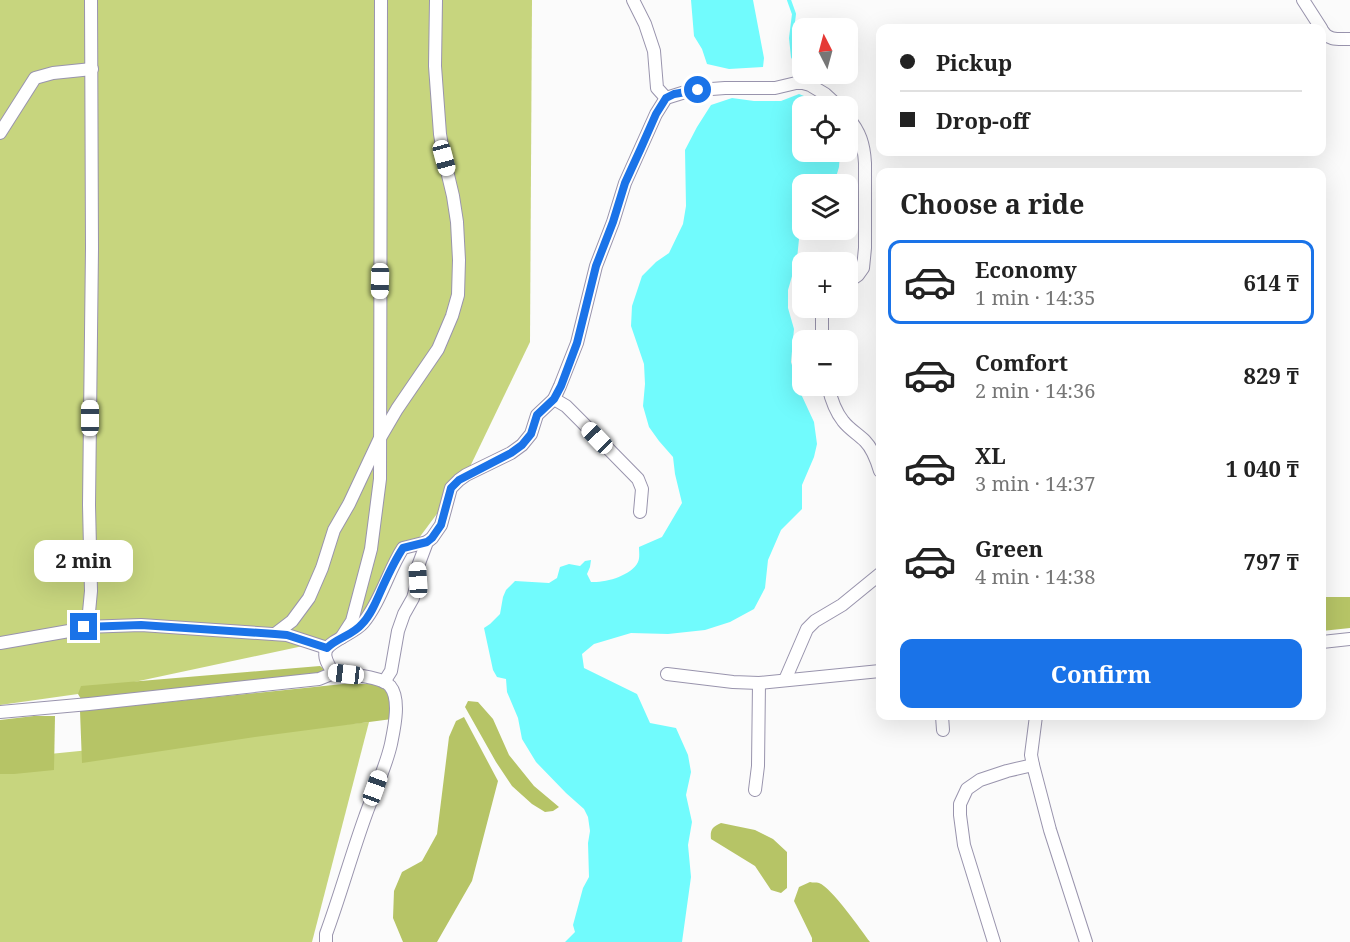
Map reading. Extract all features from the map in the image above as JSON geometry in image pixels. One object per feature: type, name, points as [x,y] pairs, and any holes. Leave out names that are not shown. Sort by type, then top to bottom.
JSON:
[{"type":"street","points":[[84,627],[91,591],[89,494],[92,248],[91,0]]},
{"type":"street","points":[[341,638],[352,621],[371,549],[380,479],[381,0]]},
{"type":"street","points":[[275,634],[292,621],[309,598],[322,568],[334,530],[350,504],[380,438],[438,349],[458,295],[457,222],[440,134],[435,66],[435,0]]},
{"type":"street","points":[[633,0],[645,24],[654,51],[657,88],[666,98]]},
{"type":"street","points":[[1303,0],[1318,24]]},
{"type":"street","points":[[1326,35],[1330,38],[1350,39]]},
{"type":"street","points":[[0,133],[34,78],[54,73],[92,69]]},
{"type":"street","points":[[333,672],[325,655],[327,648],[362,624],[403,548],[427,542],[432,538],[441,525],[451,488],[459,480],[522,445],[531,434],[537,415],[554,399],[577,343],[596,266],[625,183],[656,114],[666,98],[674,94],[698,90],[775,88],[796,82],[810,85],[827,96]]},
{"type":"street","points":[[858,132],[865,151],[865,248],[863,268],[858,275]]},
{"type":"street","points":[[831,396],[842,420],[853,432],[876,445]]},
{"type":"street","points":[[554,399],[566,406],[638,479],[642,489],[640,512]]},
{"type":"street","points":[[384,682],[392,671],[398,631],[413,598],[418,580],[418,566],[427,542]]},
{"type":"street","points":[[785,680],[807,629],[876,577]]},
{"type":"street","points":[[0,643],[69,632],[84,627],[141,625],[287,635],[327,648]]},
{"type":"street","points":[[1326,642],[1350,639]]},
{"type":"street","points":[[667,674],[759,683],[876,671]]},
{"type":"street","points":[[0,712],[319,679],[333,672],[378,679],[390,685],[395,698],[395,720],[391,746],[364,819],[326,934],[326,942]]},
{"type":"street","points":[[755,790],[758,766],[759,683]]},
{"type":"street","points":[[942,720],[943,730]]},
{"type":"street","points":[[1036,720],[1033,765],[1050,830],[1086,942]]},
{"type":"street","points":[[994,942],[964,845],[960,804],[967,789],[980,780],[1033,765]]},
{"type":"green space","points":[[0,0],[532,0],[530,342],[466,475],[345,637],[78,694],[0,705]]},
{"type":"green space","points":[[1326,597],[1350,597],[1350,628],[1326,631]]},
{"type":"green space","points":[[320,666],[325,670],[326,675],[89,700],[81,699],[78,694],[81,686]]},
{"type":"green space","points":[[343,684],[374,684],[389,691],[392,719],[82,763],[80,711]]},
{"type":"green space","points":[[468,701],[478,702],[493,719],[509,755],[534,786],[559,807],[545,812],[512,786],[465,707]]},
{"type":"green space","points":[[55,716],[54,770],[0,774],[0,720]]},
{"type":"green space","points":[[464,717],[498,781],[472,881],[437,942],[403,942],[393,918],[394,891],[402,872],[422,861],[437,834],[449,737],[456,721]]},
{"type":"green space","points":[[369,722],[312,942],[0,942],[0,759]]},
{"type":"green space","points":[[721,823],[755,830],[773,839],[787,852],[787,888],[781,893],[771,890],[755,866],[711,839],[712,829]]},
{"type":"green space","points":[[810,882],[825,886],[870,942],[812,942],[794,901],[799,887]]},
{"type":"water","points":[[691,0],[753,0],[764,58],[763,67],[729,69],[707,64],[694,36]]},
{"type":"water","points":[[792,97],[792,162],[839,162],[837,174],[792,174],[792,240],[799,240],[798,252],[792,252],[792,276],[788,290],[788,308],[794,329],[792,330],[791,362],[792,396],[802,396],[814,422],[817,444],[802,485],[802,509],[781,530],[768,560],[765,588],[754,609],[730,622],[705,630],[668,634],[631,633],[594,644],[582,654],[584,668],[637,694],[650,723],[676,728],[688,755],[691,772],[686,795],[692,822],[688,845],[691,877],[682,942],[565,942],[575,932],[573,925],[583,888],[589,877],[588,817],[584,809],[536,762],[522,739],[518,718],[507,692],[506,679],[497,677],[493,670],[484,628],[500,614],[506,590],[515,581],[549,583],[557,578],[560,567],[569,564],[580,566],[585,561],[591,560],[587,574],[591,582],[610,580],[624,575],[635,567],[639,560],[639,547],[662,537],[682,503],[673,457],[649,427],[643,406],[644,364],[631,326],[632,306],[642,276],[669,253],[683,224],[686,206],[685,150],[711,105],[732,98],[781,101]]},
{"type":"waterway","points":[[789,0],[794,18]]},
{"type":"waterway","points":[[792,30],[792,48]]},
{"type":"route","points":[[84,627],[141,625],[287,635],[327,648],[362,624],[403,548],[427,542],[441,525],[451,488],[466,475],[511,453],[522,445],[531,434],[537,415],[554,399],[577,343],[596,266],[625,183],[656,114],[666,98],[674,94],[698,90]]}]
